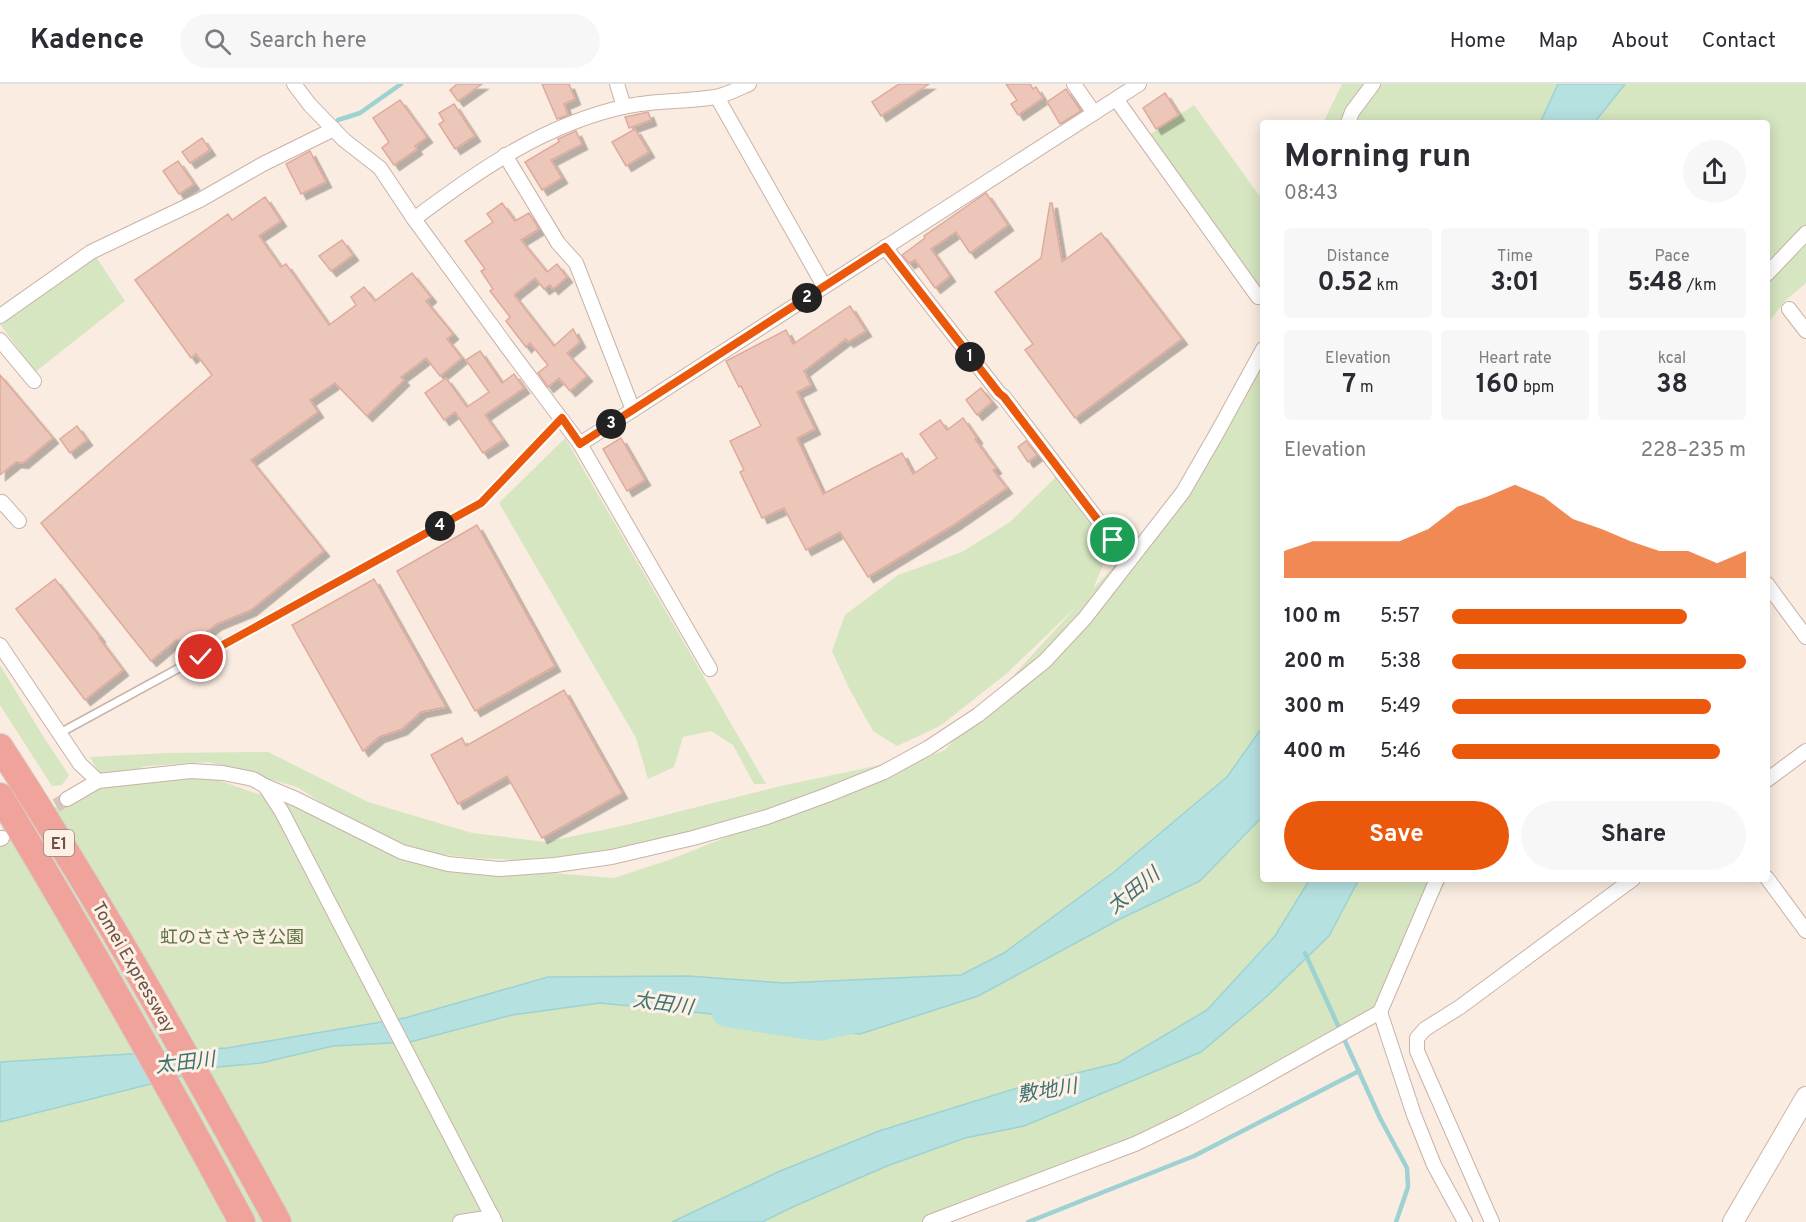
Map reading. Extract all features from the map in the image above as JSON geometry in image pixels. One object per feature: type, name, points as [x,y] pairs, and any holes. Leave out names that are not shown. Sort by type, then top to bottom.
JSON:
[{"type":"highway","name":"Tomei Expressway","points":[[0,747],[118,938],[207,1092],[278,1222]]},
{"type":"highway","name":"Tomei Expressway","points":[[0,796],[180,1105],[243,1222]]},
{"type":"street","points":[[294,84],[310,105],[344,140],[380,168],[414,219],[562,418],[580,444],[710,669]]},
{"type":"street","points":[[617,84],[624,107]]},
{"type":"street","points":[[414,219],[466,180],[505,155],[548,132],[596,114],[624,107],[717,97],[750,84]]},
{"type":"street","points":[[1074,84],[1094,113]]},
{"type":"street","points":[[580,444],[1139,84]]},
{"type":"street","points":[[1349,120],[1352,112],[1373,84]]},
{"type":"street","points":[[717,97],[824,286]]},
{"type":"street","points":[[1116,99],[1258,297]]},
{"type":"street","points":[[0,316],[92,252],[200,200],[263,164],[334,129]]},
{"type":"street","points":[[505,155],[558,243],[576,263],[633,410]]},
{"type":"street","points":[[1770,271],[1806,233]]},
{"type":"street","points":[[885,247],[1113,540]]},
{"type":"street","points":[[1790,309],[1806,331]]},
{"type":"street","points":[[0,340],[34,381]]},
{"type":"street","points":[[67,798],[98,781],[192,771],[223,773],[253,778],[265,786],[402,852],[448,864],[499,869],[555,865],[612,857],[693,838],[777,814],[884,772],[928,748],[978,715],[1045,661],[1085,618],[1183,492],[1260,354]]},
{"type":"street","points":[[0,504],[2,502],[19,521]]},
{"type":"street","points":[[1770,588],[1806,638]]},
{"type":"street","points":[[0,645],[80,764],[98,781]]},
{"type":"street","points":[[1770,778],[1806,751]]},
{"type":"street","points":[[265,786],[282,812],[494,1220],[460,1222]]},
{"type":"street","points":[[930,1222],[1135,1144],[1234,1094],[1380,1012],[1436,882]]},
{"type":"street","points":[[1492,1222],[1417,1051],[1417,1038],[1425,1029],[1460,1007],[1629,882]]},
{"type":"street","points":[[1770,882],[1806,931]]},
{"type":"street","points":[[1380,1012],[1413,1115],[1434,1165],[1465,1222]]},
{"type":"street","points":[[1732,1222],[1806,1097]]},
{"type":"lane","points":[[60,733],[481,503],[562,418]]},
{"type":"green space","points":[[1342,84],[1806,84],[1806,283],[1786,300],[1770,320],[1770,120],[1324,120]]},
{"type":"green space","points":[[1194,105],[1260,197],[1260,289],[1258,291],[1148,136]]},
{"type":"green space","points":[[96,257],[125,301],[35,372],[0,324]]},
{"type":"green space","name":"虹のささやき公園","points":[[1260,348],[1260,882],[1445,882],[1380,1012],[1144,1139],[929,1222],[0,1222],[0,840],[92,785],[191,771],[366,831],[297,787],[209,762],[147,766],[103,780],[90,757],[167,753],[268,752],[368,802],[472,833],[546,842],[880,765],[786,810],[573,862],[473,858],[437,854],[478,867],[614,878],[669,860],[945,750],[1078,605],[1006,674],[940,726],[897,746],[873,731],[832,651],[845,615],[898,575],[962,552],[1010,522],[1056,477],[1111,546],[1093,589],[1183,492]]},
{"type":"green space","points":[[565,438],[766,784],[754,784],[733,745],[711,731],[683,737],[674,767],[648,779],[636,738],[499,503]]},
{"type":"green space","points":[[0,665],[69,775],[62,785],[52,786],[0,705]]},
{"type":"water","points":[[1558,84],[1625,84],[1596,120],[1541,120]]},
{"type":"water","points":[[1260,730],[1260,819],[1200,881],[1118,920],[978,996],[860,1034],[762,1019],[600,1003],[512,1015],[410,1042],[333,1046],[261,1063],[218,1067],[0,1122],[0,1062],[227,1048],[405,1018],[548,977],[688,976],[784,983],[961,975],[1004,953],[1114,872],[1227,777]]},
{"type":"water","name":"敷地川","points":[[1308,882],[1357,882],[1329,936],[1265,998],[1201,1052],[1024,1126],[965,1138],[887,1166],[762,1222],[672,1222],[778,1172],[879,1131],[1027,1085],[1118,1063],[1207,1010],[1275,936]]},
{"type":"building","points":[[457,84],[482,84],[458,101],[450,90]]},
{"type":"building","points":[[542,84],[569,84],[575,99],[564,104],[568,115],[557,119]]},
{"type":"building","points":[[899,84],[929,84],[881,116],[872,102]]},
{"type":"building","points":[[1006,84],[1030,84],[1033,89],[1036,87],[1043,98],[1018,115],[1011,104],[1017,100]]},
{"type":"building","points":[[1066,89],[1081,111],[1060,124],[1047,102]]},
{"type":"building","points":[[1165,93],[1179,115],[1156,129],[1143,108]]},
{"type":"building","points":[[400,100],[427,137],[415,146],[417,149],[394,165],[382,148],[389,142],[373,118]]},
{"type":"building","points":[[454,104],[475,136],[455,149],[439,124],[444,121],[439,113]]},
{"type":"building","points":[[648,112],[651,120],[629,128],[625,117]]},
{"type":"building","points":[[635,129],[649,152],[626,166],[612,142]]},
{"type":"building","points":[[576,131],[582,144],[551,160],[562,178],[542,190],[525,162],[559,142],[558,139]]},
{"type":"building","points":[[202,138],[210,150],[190,163],[182,152]]},
{"type":"building","points":[[310,151],[326,182],[301,194],[286,164]]},
{"type":"building","points":[[178,161],[194,184],[179,194],[163,171]]},
{"type":"building","points":[[986,193],[1008,225],[970,253],[956,232],[931,249],[950,276],[935,288],[915,260],[909,263],[902,255],[925,238],[924,236]]},
{"type":"building","points":[[265,197],[281,221],[259,236],[281,267],[286,264],[329,325],[356,305],[351,297],[364,287],[375,301],[412,273],[431,297],[426,301],[453,334],[447,339],[462,358],[440,376],[426,358],[401,377],[404,380],[367,416],[335,383],[310,400],[318,412],[251,460],[324,551],[251,610],[217,624],[193,642],[176,640],[151,661],[41,523],[212,375],[196,354],[191,358],[135,280],[228,214],[232,220]]},
{"type":"building","points":[[502,203],[515,221],[529,213],[539,229],[521,240],[547,272],[557,264],[567,277],[553,289],[550,285],[544,289],[535,278],[515,296],[554,346],[573,329],[580,342],[567,353],[587,376],[570,391],[559,378],[548,387],[538,373],[548,365],[530,343],[526,347],[506,321],[510,317],[490,291],[493,289],[481,271],[485,269],[465,241],[493,222],[487,214]]},
{"type":"building","points":[[1050,203],[1052,203],[1062,262],[1101,233],[1182,339],[1075,418],[1025,350],[1033,344],[995,292],[1041,258]]},
{"type":"building","points":[[342,240],[353,255],[331,271],[319,256]]},
{"type":"building","points":[[850,306],[866,331],[848,342],[846,339],[804,371],[811,385],[797,392],[815,429],[797,438],[823,494],[902,453],[913,474],[937,458],[920,434],[940,420],[947,430],[963,418],[996,468],[993,470],[1007,488],[955,524],[868,577],[840,532],[806,550],[784,508],[762,518],[740,472],[744,470],[730,441],[761,426],[726,361],[786,330],[793,344]]},
{"type":"building","points":[[480,351],[502,383],[514,374],[524,388],[485,415],[503,440],[483,453],[455,412],[444,420],[425,393],[446,378],[467,407],[489,392],[466,360]]},
{"type":"building","points":[[0,375],[53,438],[23,463],[16,462],[0,475]]},
{"type":"building","points":[[981,388],[992,402],[977,415],[966,400]]},
{"type":"building","points":[[77,426],[87,440],[70,453],[60,439]]},
{"type":"building","points":[[621,438],[645,480],[627,491],[603,449]]},
{"type":"building","points":[[1026,441],[1037,455],[1028,462],[1018,447]]},
{"type":"building","points":[[477,525],[555,666],[475,711],[397,571]]},
{"type":"building","points":[[55,579],[123,670],[85,700],[16,609]]},
{"type":"building","points":[[374,579],[446,707],[421,712],[402,729],[379,737],[363,751],[292,625]]},
{"type":"building","points":[[564,690],[622,793],[542,838],[507,776],[458,804],[431,755],[462,738],[466,746]]},
{"type":"waterway","points":[[338,120],[360,113],[401,84]]},
{"type":"waterway","points":[[1305,953],[1380,1118],[1407,1168],[1408,1187],[1396,1222]]},
{"type":"waterway","name":"太田川","points":[[726,1013],[818,1027],[854,1019]]},
{"type":"waterway","points":[[1028,1222],[1194,1156],[1359,1071]]},
{"type":"tunnel","points":[[2,838],[67,799]]},
{"type":"route","points":[[201,657],[481,503],[562,418],[580,444],[885,247],[1113,540]]}]
